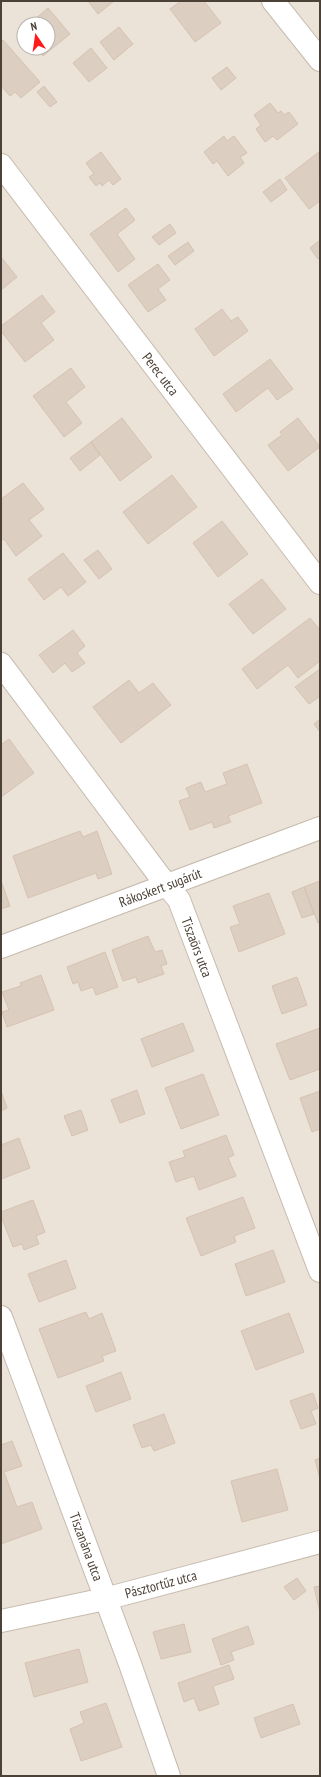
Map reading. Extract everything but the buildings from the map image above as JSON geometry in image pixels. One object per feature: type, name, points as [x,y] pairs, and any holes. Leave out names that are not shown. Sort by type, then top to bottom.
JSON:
[{"type":"street","points":[[273,1],[320,60]]},
{"type":"street","name":"Perec utca","points":[[1,165],[320,582]]},
{"type":"street","name":"Tiszaörs utca","points":[[1,664],[161,878],[180,900],[320,1271]]},
{"type":"street","name":"Rákoskert sugárút","points":[[1,947],[320,828]]},
{"type":"street","name":"Tiszanána utca","points":[[1,1317],[169,1776]]},
{"type":"street","name":"Pásztortűz utca","points":[[1,1621],[105,1599],[320,1542]]},
{"type":"shaded area","points":[[1,1],[320,1],[320,1776],[1,1776]]}]
